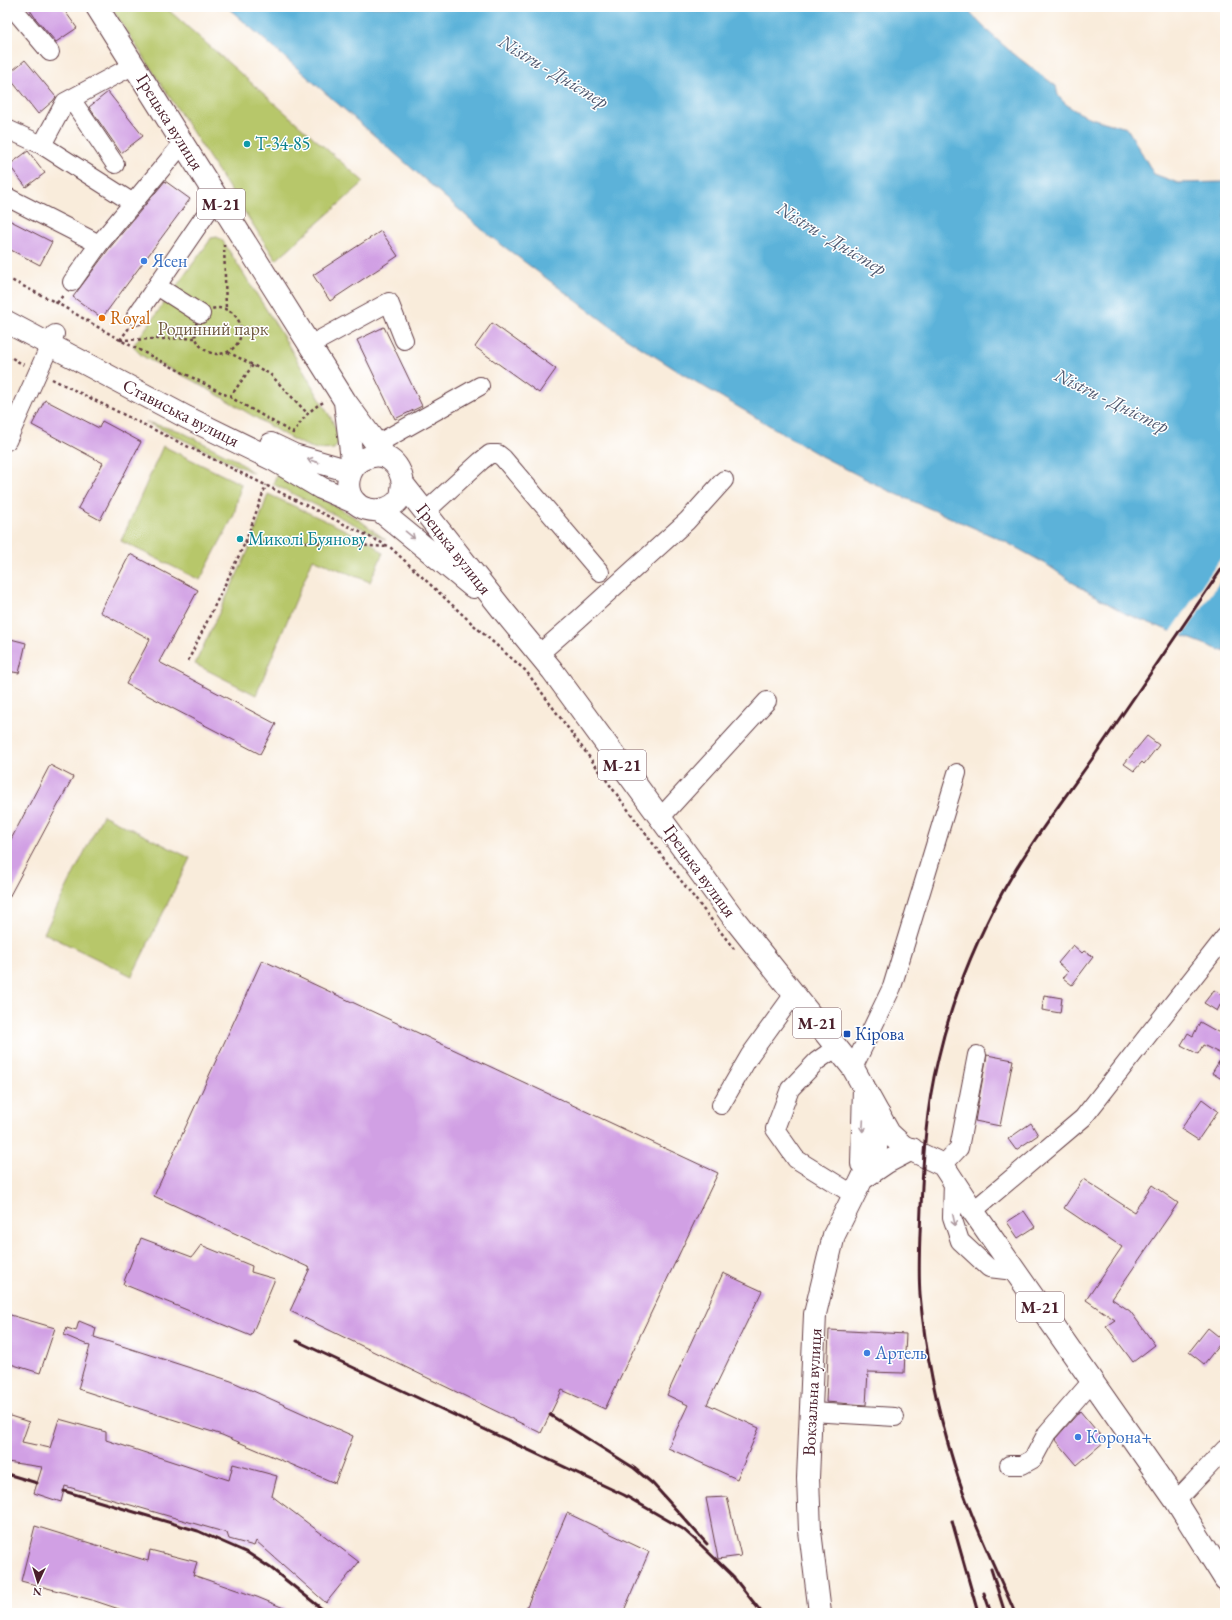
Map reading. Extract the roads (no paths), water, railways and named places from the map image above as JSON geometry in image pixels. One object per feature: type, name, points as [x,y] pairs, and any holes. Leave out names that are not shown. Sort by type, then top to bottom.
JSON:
[{"type":"main road","name":"Грецька вулиця","points":[[97,7],[343,398],[381,450]]},
{"type":"main road","name":"Стависька вулиця","points":[[7,309],[52,339],[186,417],[274,460],[321,488],[356,503]]},
{"type":"main road","name":"Стависька вулиця","points":[[7,322],[52,339],[294,455],[352,470]]},
{"type":"main road","name":"Грецька вулиця","points":[[343,398],[352,470]]},
{"type":"main road","points":[[352,470],[360,461],[381,450]]},
{"type":"main road","name":"М-21","points":[[381,450],[395,463],[402,473],[403,484]]},
{"type":"main road","name":"М-21","points":[[352,470],[348,482],[350,493],[356,503],[368,510],[380,510]]},
{"type":"main road","name":"Грецька вулиця","points":[[403,484],[552,670],[735,920],[853,1068],[885,1125]]},
{"type":"main road","points":[[380,510],[394,505],[401,496],[403,484]]},
{"type":"main road","name":"Грецька вулиця","points":[[380,510],[505,613]]},
{"type":"main road","name":"Вокзальна вулиця","points":[[858,1187],[862,1148],[864,1087]]},
{"type":"main road","name":"М-21","points":[[885,1125],[902,1146],[912,1149],[948,1173],[1014,1271],[1176,1501],[1225,1578]]},
{"type":"main road","name":"Вокзальна вулиця","points":[[820,1613],[810,1516],[808,1478],[815,1314],[834,1235],[858,1187],[885,1125]]},
{"type":"main road","name":"Вокзальна вулиця","points":[[858,1187],[887,1162],[912,1149]]},
{"type":"street","points":[[12,7],[50,52]]},
{"type":"street","points":[[42,146],[65,102],[134,65]]},
{"type":"street","points":[[71,99],[115,164]]},
{"type":"street","points":[[7,129],[42,146],[133,203]]},
{"type":"street","points":[[72,282],[99,244],[183,143]]},
{"type":"street","points":[[7,197],[99,244]]},
{"type":"street","points":[[136,316],[217,198]]},
{"type":"street","points":[[157,286],[201,314]]},
{"type":"street","points":[[310,345],[389,302],[404,340]]},
{"type":"street","points":[[7,441],[11,424],[52,339]]},
{"type":"street","points":[[381,450],[480,386]]},
{"type":"street","points":[[425,512],[480,461],[490,454],[498,454],[600,572]]},
{"type":"street","points":[[538,654],[687,521],[724,480]]},
{"type":"street","points":[[661,818],[766,701]]},
{"type":"street","points":[[853,1068],[892,987],[957,773]]},
{"type":"street","points":[[973,1211],[1083,1118],[1225,937]]},
{"type":"street","points":[[721,1105],[750,1055],[794,994]]},
{"type":"street","points":[[837,1047],[816,1061],[790,1089],[775,1129],[796,1159],[858,1187]]},
{"type":"street","points":[[977,1055],[959,1148],[948,1173],[952,1217],[960,1240],[989,1268],[1014,1271]]},
{"type":"street","points":[[1009,1465],[1022,1464],[1033,1459],[1047,1432],[1092,1381]]},
{"type":"street","points":[[811,1412],[895,1417]]},
{"type":"street","points":[[1176,1501],[1225,1449]]},
{"type":"water","name":"Nistru - Дністер","points":[[227,7],[966,7],[997,40],[1056,86],[1059,97],[1074,110],[1091,118],[1127,128],[1154,174],[1178,183],[1225,182],[1225,652],[1126,614],[1078,586],[1046,564],[1004,541],[885,489],[821,456],[681,373],[626,338],[486,233]]},
{"type":"railway","points":[[1015,1613],[974,1521],[960,1483],[937,1401],[928,1358],[922,1315],[919,1273],[924,1152],[934,1077],[943,1038],[964,974],[1002,893],[1057,808],[1225,564]]},
{"type":"railway","points":[[297,1341],[624,1495],[683,1529],[734,1577]]},
{"type":"railway","points":[[550,1415],[634,1468],[653,1484],[707,1544]]},
{"type":"railway","points":[[7,1474],[37,1483]]},
{"type":"railway","points":[[64,1491],[198,1531],[248,1553],[272,1569],[327,1613]]},
{"type":"railway","points":[[952,1521],[978,1613]]},
{"type":"railway","points":[[991,1569],[1005,1613]]},
{"type":"railway","points":[[731,1574],[762,1613]]},
{"type":"railway","points":[[984,1593],[991,1613]]},
{"type":"place","name":"Т-34-85","points":[[247,144]]},
{"type":"place","name":"Ясен","points":[[144,261]]},
{"type":"place","name":"Royal","points":[[102,318]]},
{"type":"place","name":"Миколі Буянову","points":[[240,539]]},
{"type":"place","name":"Кірова","points":[[847,1034]]},
{"type":"place","name":"Артель","points":[[867,1353]]},
{"type":"place","name":"Корона+","points":[[1078,1437]]},
{"type":"park label","name":"Родинний парк","points":[[213,329]]}]
